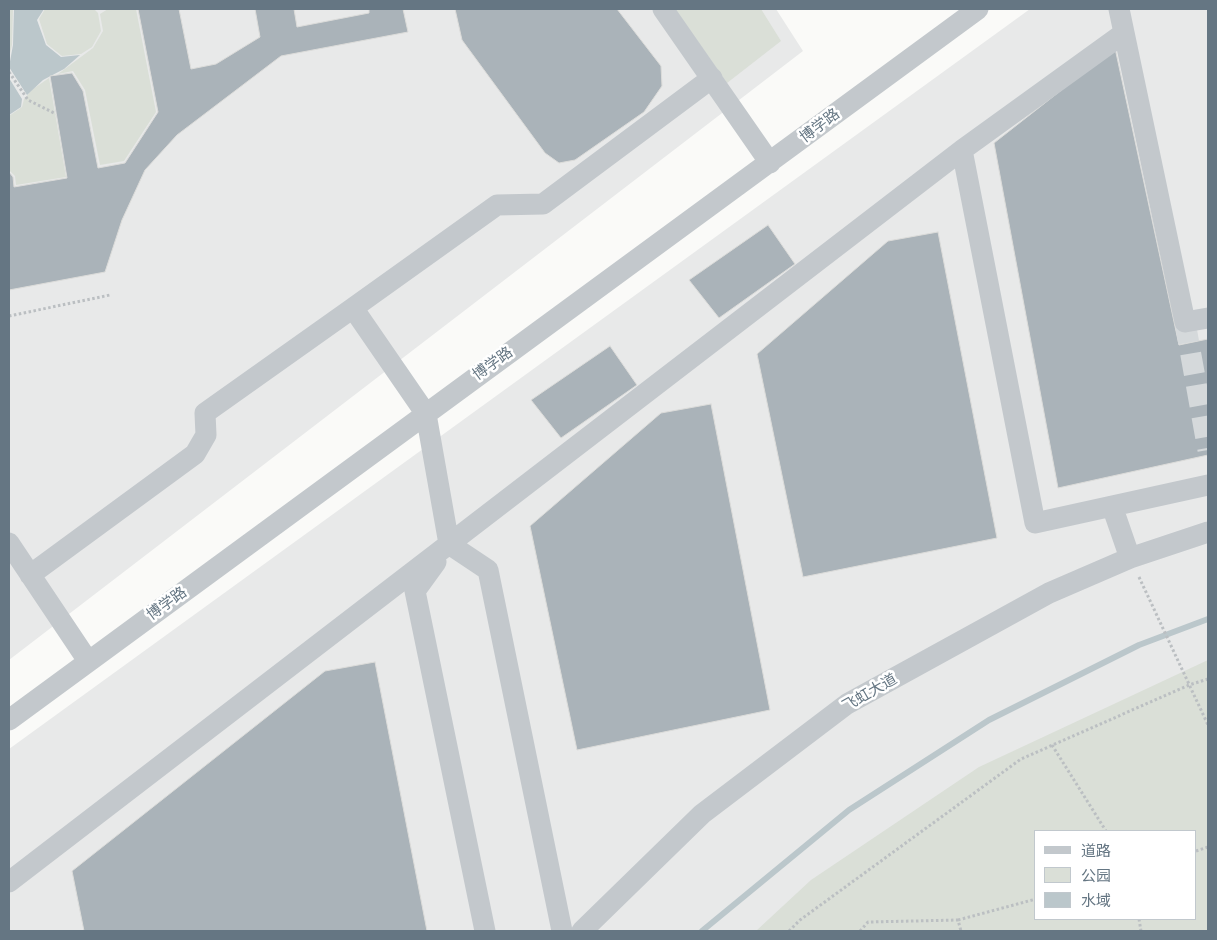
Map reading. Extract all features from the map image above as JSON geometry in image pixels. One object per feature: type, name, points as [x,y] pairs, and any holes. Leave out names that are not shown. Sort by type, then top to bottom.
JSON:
[{"type":"street","points":[[664,9],[770,163]]},
{"type":"street","name":"博学路","points":[[9,720],[978,9]]},
{"type":"street","points":[[1119,9],[1185,322],[1208,318]]},
{"type":"street","points":[[9,882],[962,150],[1124,33]]},
{"type":"street","points":[[30,574],[195,454],[206,435],[205,414],[498,205],[544,204],[712,78]]},
{"type":"street","points":[[962,150],[1035,523],[1208,485]]},
{"type":"street","points":[[353,308],[426,414],[449,544],[415,591],[485,931]]},
{"type":"street","points":[[1112,506],[1130,558]]},
{"type":"street","name":"飞虹大道","points":[[582,931],[702,814],[847,704],[1049,593],[1130,558],[1208,532]]},
{"type":"street","points":[[9,543],[88,661]]},
{"type":"street","points":[[449,544],[488,570],[562,931]]},
{"type":"path","points":[[9,72],[28,100],[56,114]]},
{"type":"path","points":[[9,316],[110,295]]},
{"type":"path","points":[[1130,558],[1208,725]]},
{"type":"path","points":[[789,931],[800,920],[1021,759],[1189,685],[1208,679]]},
{"type":"path","points":[[1052,745],[1105,830]]},
{"type":"path","points":[[860,931],[868,922],[958,920],[1034,900]]},
{"type":"path","points":[[958,920],[961,931]]},
{"type":"shaded area","points":[[9,9],[776,9],[803,51],[9,660]]},
{"type":"shaded area","points":[[1030,9],[1208,9],[1208,931],[9,931],[9,749]]},
{"type":"green space","points":[[9,9],[13,9],[12,45],[9,57]]},
{"type":"green space","points":[[45,9],[94,9],[98,13],[101,31],[92,47],[81,54],[62,56],[47,44],[39,19]]},
{"type":"green space","points":[[108,9],[136,9],[156,112],[124,161],[100,165],[85,90],[73,71],[58,74],[93,48],[103,31],[100,14]]},
{"type":"green space","points":[[675,9],[761,9],[781,41],[727,83]]},
{"type":"green space","points":[[49,78],[66,177],[16,185],[15,176],[9,170],[9,116],[22,107],[24,99],[33,89]]},
{"type":"green space","points":[[1208,660],[1208,931],[756,931],[811,880],[979,767]]},
{"type":"water","points":[[14,9],[44,9],[37,20],[46,45],[61,57],[80,55],[64,69],[43,80],[27,95],[9,67],[13,45]]},
{"type":"water","points":[[9,78],[22,99],[21,107],[9,115]]},
{"type":"building","points":[[138,9],[179,9],[191,69],[216,64],[260,37],[255,9],[294,9],[297,27],[369,13],[369,9],[403,9],[408,32],[281,56],[177,135],[145,170],[122,220],[105,272],[9,290],[9,172],[13,177],[14,187],[67,178],[50,76],[72,73],[83,91],[98,168],[125,163],[158,112]]},
{"type":"building","points":[[455,9],[617,9],[661,66],[662,86],[644,112],[575,160],[559,163],[545,153],[462,40]]},
{"type":"building","points":[[1115,48],[1179,345],[1208,339],[1208,455],[1058,488],[994,143]]},
{"type":"building","points":[[768,225],[795,264],[719,318],[689,280]]},
{"type":"building","points":[[938,232],[997,538],[803,577],[757,354],[888,241]]},
{"type":"building","points":[[610,346],[637,385],[561,438],[531,400]]},
{"type":"building","points":[[711,404],[770,710],[577,750],[530,526],[661,413]]},
{"type":"building","points":[[375,662],[427,931],[84,931],[72,871],[325,671]]},
{"type":"waterway","points":[[702,931],[849,810],[989,720],[1139,645],[1208,619]]},
{"type":"tunnel","points":[[1185,322],[1208,450]]}]
